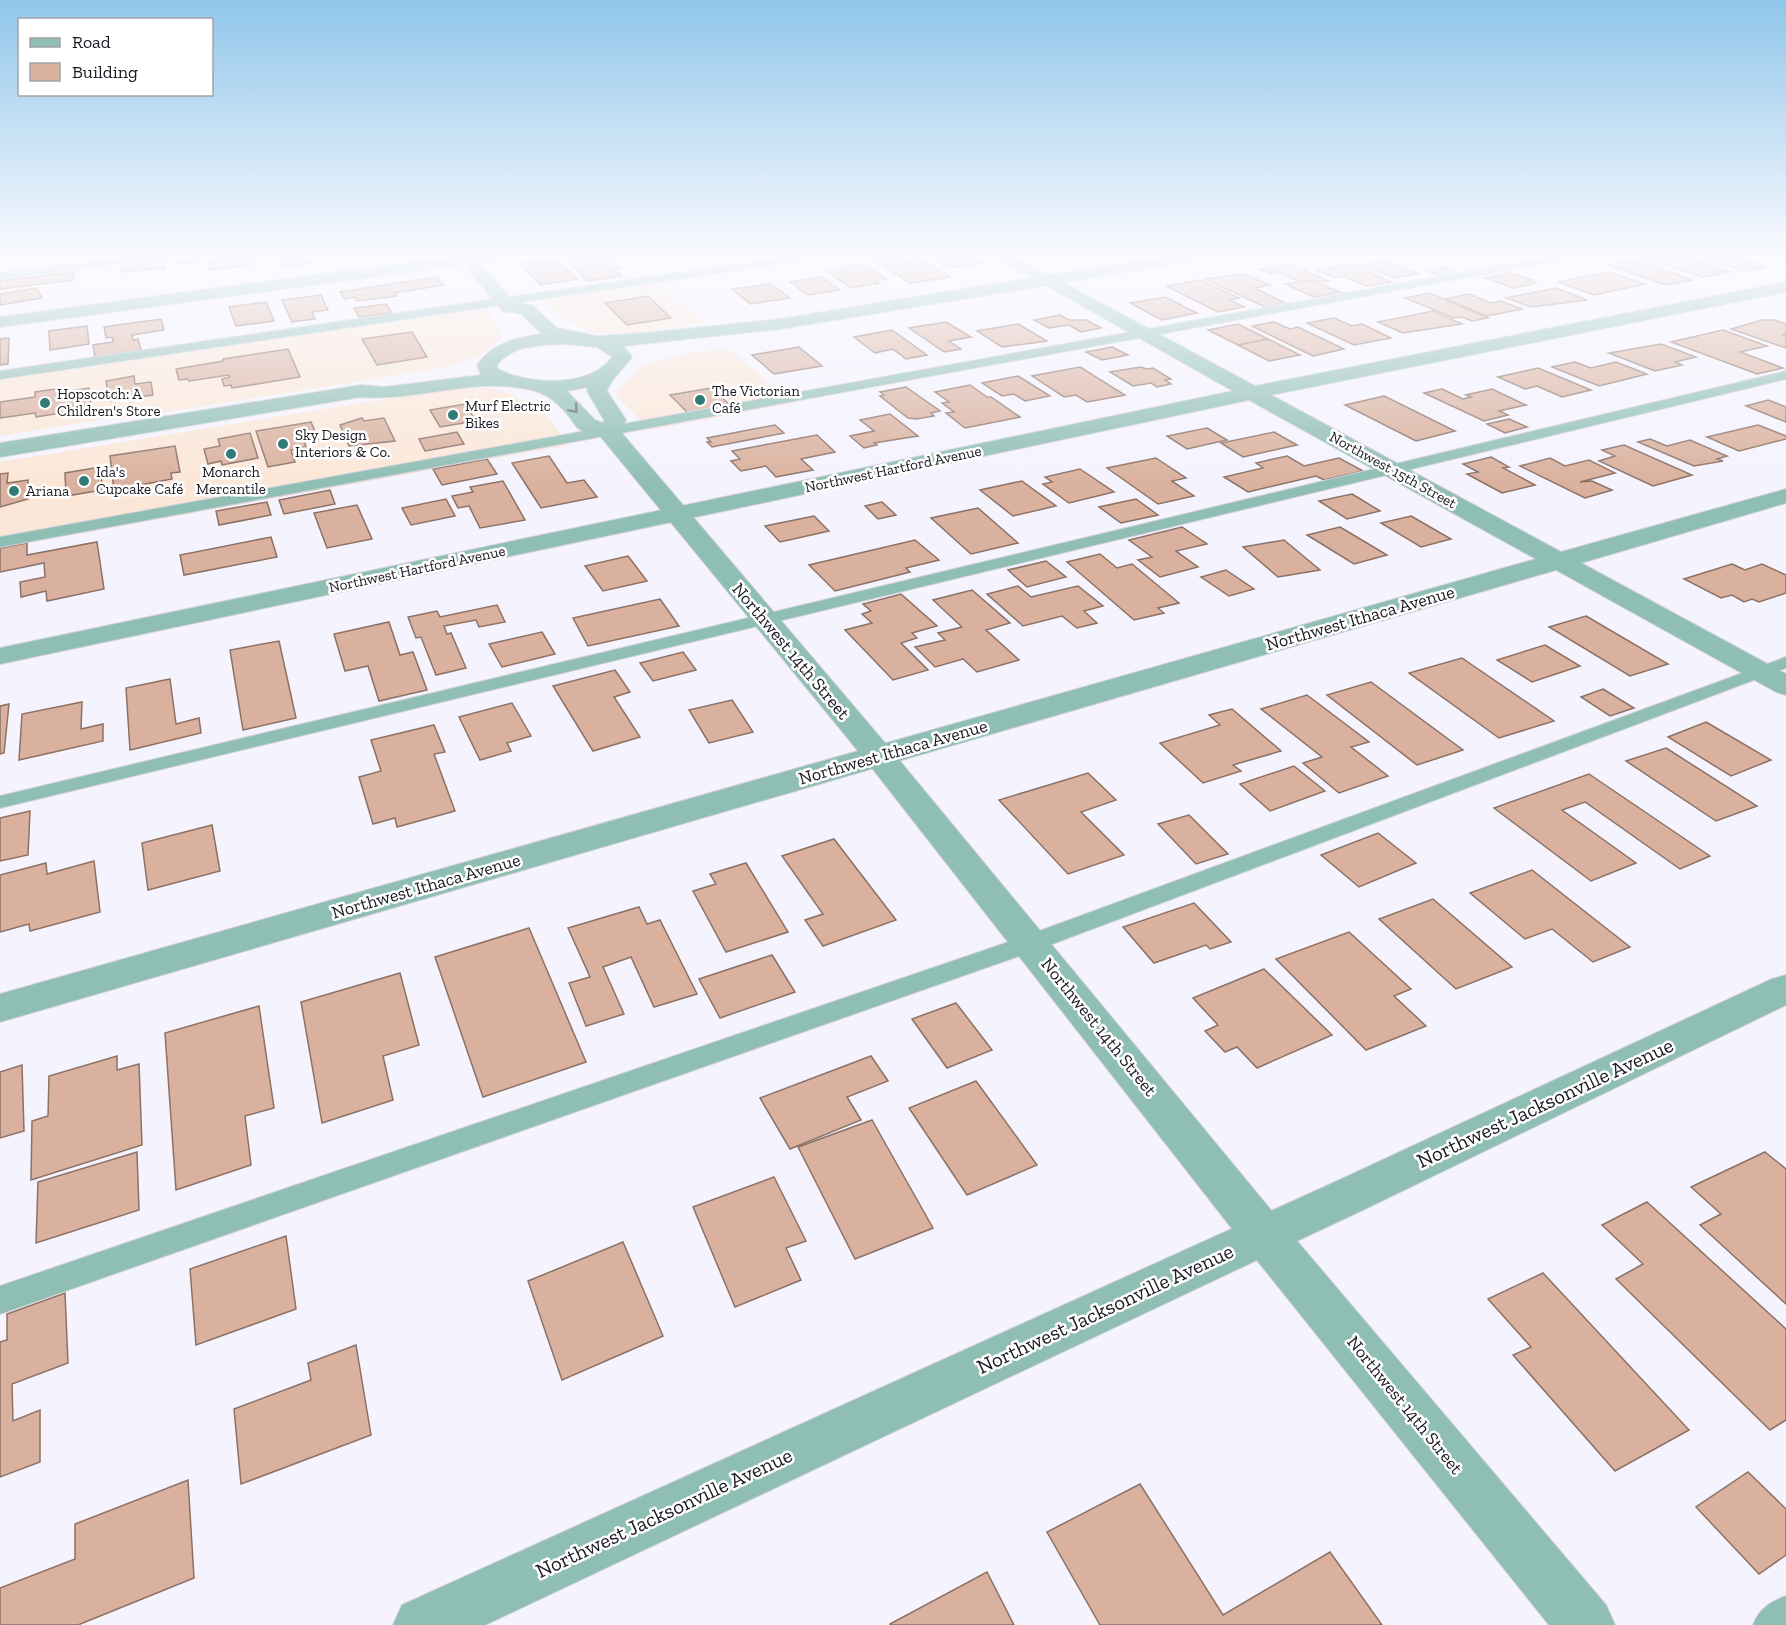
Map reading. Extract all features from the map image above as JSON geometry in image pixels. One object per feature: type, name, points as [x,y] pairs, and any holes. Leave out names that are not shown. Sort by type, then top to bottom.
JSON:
[{"type":"street","points":[[509,348],[513,339],[512,331]]},
{"type":"street","points":[[550,331],[591,340],[618,350],[622,357],[611,369],[597,392],[615,420],[609,432]]},
{"type":"street","points":[[361,391],[376,383],[455,369],[491,358],[509,348],[543,340],[638,341],[711,331]]},
{"type":"street","points":[[0,450],[361,391],[384,393],[475,381],[539,386],[573,383],[611,369],[641,354],[759,331]]},
{"type":"street","name":"Northwest 15th Street","points":[[1138,331],[1560,560],[1786,686]]},
{"type":"street","name":"Northwest Hartford Avenue","points":[[0,656],[1252,393],[1565,331]]},
{"type":"street","points":[[491,358],[487,365],[489,372],[507,382]]},
{"type":"street","name":"Northwest 14th Street","points":[[539,386],[557,393],[570,404],[587,425],[609,432],[879,756],[1264,1235],[1586,1625]]},
{"type":"street","name":"Northwest Ithaca Avenue","points":[[0,1008],[1786,496]]},
{"type":"street","name":"Northwest Jacksonville Avenue","points":[[422,1625],[1264,1235],[1786,989]]},
{"type":"lane","points":[[0,375],[319,331]]},
{"type":"lane","points":[[0,542],[1168,331]]},
{"type":"lane","points":[[0,802],[766,620],[1389,468],[1786,375]]},
{"type":"lane","points":[[0,1300],[1031,943],[1786,662]]},
{"type":"lane","points":[[1771,1625],[1786,1614]]},
{"type":"shaded area","points":[[270,331],[499,331],[502,337],[482,355],[447,367],[135,417],[104,419],[0,436],[0,370]]},
{"type":"shaded area","points":[[587,331],[653,331],[634,334]]},
{"type":"shaded area","points":[[727,348],[794,403],[650,430],[615,395],[640,368],[672,356]]},
{"type":"shaded area","points":[[466,386],[501,390],[539,407],[570,445],[0,548],[0,462]]},
{"type":"building","points":[[49,331],[88,331],[89,344],[50,350]]},
{"type":"building","points":[[105,331],[159,331],[132,335],[133,340],[138,339],[141,350],[95,357],[93,345],[113,342],[112,337],[106,338]]},
{"type":"building","points":[[893,331],[927,355],[906,359],[893,349],[875,353],[854,337]]},
{"type":"building","points":[[913,331],[961,331],[971,337],[949,341],[961,349],[944,352]]},
{"type":"building","points":[[977,331],[1030,331],[1047,341],[1002,347]]},
{"type":"building","points":[[1210,331],[1252,331],[1268,339],[1238,345]]},
{"type":"building","points":[[1262,331],[1306,331],[1344,349],[1313,356]]},
{"type":"building","points":[[1324,331],[1376,331],[1391,338],[1354,345]]},
{"type":"building","points":[[1725,331],[1767,346],[1740,352],[1783,368],[1757,374],[1671,342]]},
{"type":"building","points":[[1736,331],[1786,331],[1786,334],[1783,335],[1786,336],[1786,348]]},
{"type":"building","points":[[412,332],[427,357],[377,365],[362,339]]},
{"type":"building","points":[[9,338],[8,364],[0,365],[0,339]]},
{"type":"building","points":[[1268,339],[1300,355],[1269,361],[1238,345]]},
{"type":"building","points":[[1661,344],[1696,357],[1675,362],[1682,365],[1655,371],[1609,353]]},
{"type":"building","points":[[799,347],[822,366],[774,374],[752,355]]},
{"type":"building","points":[[1112,347],[1128,355],[1102,360],[1086,352]]},
{"type":"building","points":[[288,349],[300,377],[232,388],[231,385],[224,386],[222,379],[230,377],[229,375],[189,381],[188,379],[179,380],[176,369],[223,361],[223,359]]},
{"type":"building","points":[[1575,362],[1591,368],[1616,362],[1647,374],[1599,386],[1552,367]]},
{"type":"building","points":[[1080,367],[1125,395],[1087,402],[1076,395],[1064,397],[1032,376]]},
{"type":"building","points":[[1141,367],[1153,368],[1171,379],[1165,380],[1171,384],[1157,387],[1151,383],[1133,386],[1110,372]]},
{"type":"building","points":[[1538,368],[1591,390],[1562,397],[1537,386],[1525,389],[1498,377]]},
{"type":"building","points":[[134,376],[135,384],[151,382],[153,395],[109,401],[106,381]]},
{"type":"building","points":[[1018,376],[1050,396],[1025,401],[1014,394],[1002,396],[982,383]]},
{"type":"building","points":[[970,385],[1020,417],[965,428],[946,413],[954,412],[942,403],[949,402],[935,392]]},
{"type":"building","points":[[906,387],[940,411],[931,413],[934,416],[908,418],[880,396],[884,395],[880,392]]},
{"type":"building","name":"Hopscotch: A Children's Store","points":[[63,388],[63,392],[89,388],[91,405],[67,408],[67,412],[36,417],[35,413],[0,418],[0,402],[35,397],[35,392]]},
{"type":"building","name":"The Victorian Café","points":[[711,388],[730,405],[688,413],[670,395]]},
{"type":"building","points":[[1442,389],[1463,399],[1471,397],[1466,395],[1492,389],[1526,405],[1499,411],[1508,415],[1484,421],[1424,393]]},
{"type":"building","points":[[1384,396],[1455,431],[1416,441],[1345,405]]},
{"type":"building","points":[[1768,400],[1786,407],[1786,422],[1746,406]]},
{"type":"building","name":"Murf Electric Bikes","points":[[465,404],[476,421],[440,427],[430,410]]},
{"type":"building","points":[[890,414],[918,436],[874,443],[877,445],[864,448],[850,436],[874,431],[860,420]]},
{"type":"building","points":[[362,418],[364,421],[384,418],[395,441],[349,446],[340,425]]},
{"type":"building","points":[[1509,419],[1527,427],[1505,433],[1487,424]]},
{"type":"building","name":"Sky Design Interiors & Co.","points":[[311,422],[318,439],[304,441],[306,447],[291,450],[295,462],[268,467],[256,431]]},
{"type":"building","points":[[775,425],[784,433],[712,447],[707,442],[711,442],[707,438]]},
{"type":"building","points":[[1758,425],[1786,436],[1786,439],[1739,451],[1707,437]]},
{"type":"building","points":[[1207,428],[1227,440],[1187,449],[1167,436]]},
{"type":"building","points":[[457,432],[464,444],[425,451],[419,439]]},
{"type":"building","points":[[1274,432],[1297,445],[1243,457],[1221,443]]},
{"type":"building","name":"Monarch Mercantile","points":[[250,433],[258,458],[222,465],[221,461],[208,464],[204,449],[220,446],[218,439]]},
{"type":"building","points":[[817,435],[835,452],[801,459],[813,470],[776,477],[766,466],[741,471],[731,461],[740,459],[732,451]]},
{"type":"building","points":[[1650,439],[1667,446],[1690,440],[1727,456],[1717,459],[1723,461],[1694,466],[1638,442]]},
{"type":"building","points":[[1624,445],[1692,475],[1653,486],[1599,461],[1615,456],[1602,450]]},
{"type":"building","points":[[175,446],[180,472],[171,473],[172,479],[114,490],[110,456]]},
{"type":"building","points":[[549,456],[567,483],[584,480],[597,497],[541,508],[512,463]]},
{"type":"building","points":[[1287,456],[1304,466],[1339,458],[1363,471],[1324,480],[1316,476],[1248,492],[1224,477],[1263,468],[1256,463]]},
{"type":"building","points":[[1491,457],[1509,467],[1503,468],[1535,485],[1502,493],[1467,474],[1478,472],[1463,464]]},
{"type":"building","points":[[1156,458],[1186,478],[1172,481],[1194,496],[1158,504],[1107,468]]},
{"type":"building","points":[[1550,458],[1565,466],[1589,460],[1615,473],[1580,482],[1592,481],[1612,490],[1585,498],[1520,466]]},
{"type":"building","points":[[487,459],[497,474],[442,485],[433,469]]},
{"type":"building","name":"Ida's Cupcake Café","points":[[100,467],[103,490],[66,496],[65,473]]},
{"type":"building","points":[[1080,469],[1114,492],[1069,503],[1043,484],[1052,482],[1045,477]]},
{"type":"building","name":"Ariana","points":[[8,473],[7,483],[28,480],[28,499],[0,507],[0,474]]},
{"type":"building","points":[[503,481],[525,520],[480,528],[469,506],[458,508],[452,496],[473,492],[470,487]]},
{"type":"building","points":[[1022,481],[1056,506],[1013,516],[980,490]]},
{"type":"building","points":[[330,490],[335,504],[284,514],[279,500]]},
{"type":"building","points":[[1352,494],[1380,511],[1347,519],[1319,501]]},
{"type":"building","points":[[446,499],[455,516],[411,525],[402,508]]},
{"type":"building","points":[[1136,499],[1158,515],[1121,523],[1099,507]]},
{"type":"building","points":[[267,502],[271,515],[219,525],[216,511]]},
{"type":"building","points":[[882,502],[896,515],[878,519],[865,506]]},
{"type":"building","points":[[357,505],[372,539],[327,548],[314,513]]},
{"type":"building","points":[[978,508],[1018,543],[971,554],[931,518]]},
{"type":"building","points":[[814,516],[829,531],[780,542],[765,526]]},
{"type":"building","points":[[1411,516],[1451,539],[1421,547],[1381,523]]},
{"type":"building","points":[[1182,527],[1207,544],[1176,551],[1198,567],[1160,577],[1138,560],[1152,557],[1129,540]]},
{"type":"building","points":[[1340,527],[1387,555],[1354,564],[1307,535]]},
{"type":"building","points":[[271,537],[277,557],[184,575],[180,555]]},
{"type":"building","points":[[915,540],[939,560],[906,568],[910,572],[835,591],[809,565]]},
{"type":"building","points":[[1284,540],[1320,570],[1278,577],[1243,547]]},
{"type":"building","points":[[97,542],[104,589],[47,601],[46,591],[21,597],[20,582],[45,577],[44,563],[0,572],[0,548],[27,543],[27,555]]},
{"type":"building","points":[[1100,554],[1117,568],[1132,564],[1179,603],[1158,608],[1164,613],[1134,620],[1067,562]]},
{"type":"building","points":[[628,556],[647,581],[603,591],[585,566]]},
{"type":"building","points":[[1046,561],[1066,577],[1027,587],[1008,570]]},
{"type":"building","points":[[1732,564],[1745,570],[1762,564],[1786,575],[1786,593],[1759,602],[1752,599],[1744,602],[1732,595],[1721,598],[1684,579]]},
{"type":"building","points":[[1226,570],[1254,589],[1229,596],[1201,577]]},
{"type":"building","points":[[1018,586],[1031,597],[1078,586],[1103,606],[1084,611],[1097,623],[1077,628],[1062,616],[1023,626],[987,594]]},
{"type":"building","points":[[972,590],[1010,623],[986,630],[1019,660],[977,672],[963,659],[935,667],[915,647],[945,640],[938,633],[962,627],[933,600]]},
{"type":"building","points":[[901,594],[937,626],[912,633],[917,638],[901,643],[928,670],[893,680],[845,630],[872,623],[862,614],[871,611],[863,604]]},
{"type":"building","points":[[660,599],[679,626],[588,646],[573,618]]},
{"type":"building","points":[[497,605],[505,622],[479,627],[476,620],[444,626],[447,634],[451,633],[466,668],[436,675],[421,637],[416,638],[408,617],[437,611],[440,617]]},
{"type":"building","points":[[1586,616],[1668,664],[1630,676],[1549,627]]},
{"type":"building","points":[[389,622],[400,655],[413,652],[427,690],[379,701],[368,666],[345,671],[334,634]]},
{"type":"building","points":[[542,632],[555,654],[502,667],[489,644]]},
{"type":"building","points":[[279,641],[296,718],[243,730],[230,650]]},
{"type":"building","points":[[1545,645],[1580,666],[1532,682],[1497,660]]},
{"type":"building","points":[[683,652],[696,670],[653,681],[640,663]]},
{"type":"building","points":[[1462,658],[1554,721],[1499,738],[1409,673]]},
{"type":"building","points":[[615,670],[630,692],[614,697],[640,737],[593,751],[553,686]]},
{"type":"building","points":[[170,679],[176,724],[199,718],[201,733],[130,750],[126,688]]},
{"type":"building","points":[[1371,682],[1463,750],[1417,765],[1327,695]]},
{"type":"building","points":[[1603,689],[1634,708],[1610,716],[1581,697]]},
{"type":"building","points":[[1307,695],[1369,742],[1351,747],[1388,776],[1339,793],[1303,763],[1322,757],[1261,709]]},
{"type":"building","points":[[732,700],[753,732],[709,743],[689,710]]},
{"type":"building","points":[[82,702],[81,729],[103,724],[103,741],[19,760],[22,714]]},
{"type":"building","points":[[512,703],[531,736],[507,743],[511,751],[480,760],[459,717]]},
{"type":"building","points":[[9,704],[4,753],[0,754],[0,706]]},
{"type":"building","points":[[1232,709],[1281,751],[1233,765],[1241,771],[1203,783],[1160,743],[1220,725],[1209,715]]},
{"type":"building","points":[[1706,722],[1771,760],[1731,776],[1668,737]]},
{"type":"building","points":[[434,725],[445,752],[434,754],[455,811],[397,827],[395,818],[373,824],[359,777],[381,771],[371,740]]},
{"type":"building","points":[[1666,748],[1757,806],[1716,821],[1626,761]]},
{"type":"building","points":[[1294,766],[1325,791],[1270,811],[1240,784]]},
{"type":"building","points":[[1088,773],[1116,800],[1081,812],[1124,855],[1068,874],[999,800]]},
{"type":"building","points":[[1589,774],[1710,856],[1680,869],[1585,802],[1562,810],[1636,863],[1591,881],[1494,808]]},
{"type":"building","points":[[30,811],[28,855],[0,861],[0,818]]},
{"type":"building","points":[[1189,815],[1228,854],[1196,864],[1158,824]]},
{"type":"building","points":[[212,825],[220,871],[148,890],[142,843]]},
{"type":"building","points":[[1378,833],[1416,863],[1359,887],[1321,855]]},
{"type":"building","points":[[834,839],[896,920],[823,946],[805,920],[823,914],[782,856]]},
{"type":"building","points":[[94,861],[100,912],[30,931],[29,924],[0,932],[0,875],[46,863],[47,874]]},
{"type":"building","points":[[746,863],[788,932],[726,952],[693,891],[716,884],[710,874]]},
{"type":"building","points":[[1532,870],[1630,947],[1593,962],[1552,929],[1525,939],[1470,893]]},
{"type":"building","points":[[1433,899],[1512,967],[1456,989],[1379,919]]},
{"type":"building","points":[[1194,903],[1231,942],[1210,949],[1206,945],[1154,963],[1123,927]]},
{"type":"building","points":[[639,907],[647,924],[660,920],[697,994],[654,1007],[631,957],[603,967],[624,1014],[586,1026],[569,983],[590,977],[568,928]]},
{"type":"building","points":[[529,928],[586,1062],[483,1097],[435,957]]},
{"type":"building","points":[[1349,932],[1411,989],[1394,996],[1426,1026],[1366,1050],[1276,959]]},
{"type":"building","points":[[772,955],[795,992],[720,1018],[699,979]]},
{"type":"building","points":[[1264,969],[1332,1035],[1257,1068],[1237,1047],[1225,1052],[1205,1031],[1218,1025],[1193,998]]},
{"type":"building","points":[[400,973],[419,1045],[383,1056],[393,1100],[322,1123],[301,1002]]},
{"type":"building","points":[[956,1003],[992,1050],[947,1068],[912,1019]]},
{"type":"building","points":[[259,1006],[274,1108],[245,1116],[251,1165],[176,1190],[165,1033]]},
{"type":"building","points":[[117,1056],[117,1070],[139,1064],[142,1145],[31,1180],[32,1121],[48,1116],[49,1076]]},
{"type":"building","points":[[871,1056],[888,1081],[847,1097],[861,1120],[790,1149],[760,1098]]},
{"type":"building","points":[[22,1065],[24,1131],[0,1138],[0,1072]]},
{"type":"building","points":[[976,1081],[1037,1165],[967,1195],[909,1108]]},
{"type":"building","points":[[872,1120],[933,1228],[855,1259],[798,1147]]},
{"type":"building","points":[[137,1152],[139,1210],[36,1243],[38,1182]]},
{"type":"building","points":[[1765,1152],[1786,1169],[1786,1304],[1700,1225],[1721,1214],[1691,1187]]},
{"type":"building","points":[[774,1177],[806,1241],[786,1248],[801,1280],[735,1307],[693,1207]]},
{"type":"building","points":[[1647,1202],[1786,1329],[1786,1420],[1770,1430],[1616,1279],[1643,1264],[1602,1225]]},
{"type":"building","points":[[286,1236],[296,1309],[196,1345],[190,1269]]},
{"type":"building","points":[[623,1242],[663,1336],[562,1380],[528,1281]]},
{"type":"building","points":[[1543,1273],[1689,1430],[1615,1471],[1513,1355],[1531,1347],[1488,1299]]},
{"type":"building","points":[[65,1293],[68,1363],[12,1384],[13,1421],[40,1410],[40,1462],[0,1477],[0,1342],[7,1340],[7,1314]]},
{"type":"building","points":[[356,1345],[371,1435],[241,1484],[234,1409],[311,1380],[308,1363]]},
{"type":"building","points":[[1748,1472],[1786,1509],[1786,1555],[1759,1574],[1696,1507]]},
{"type":"building","points":[[188,1480],[194,1578],[78,1625],[0,1625],[0,1588],[75,1559],[75,1524]]},
{"type":"building","points":[[1140,1484],[1223,1615],[1330,1552],[1382,1625],[1100,1625],[1047,1532]]},
{"type":"building","points":[[987,1572],[1014,1625],[890,1625],[890,1624]]},
{"type":"place","name":"The Victorian Café","points":[[700,400]]},
{"type":"place","name":"Hopscotch: A Children's Store","points":[[45,403]]},
{"type":"place","name":"Murf Electric Bikes","points":[[453,415]]},
{"type":"place","name":"Sky Design Interiors & Co.","points":[[283,444]]},
{"type":"place","name":"Monarch Mercantile","points":[[231,454]]},
{"type":"place","name":"Ida's Cupcake Café","points":[[84,481]]},
{"type":"place","name":"Ariana","points":[[14,491]]}]
